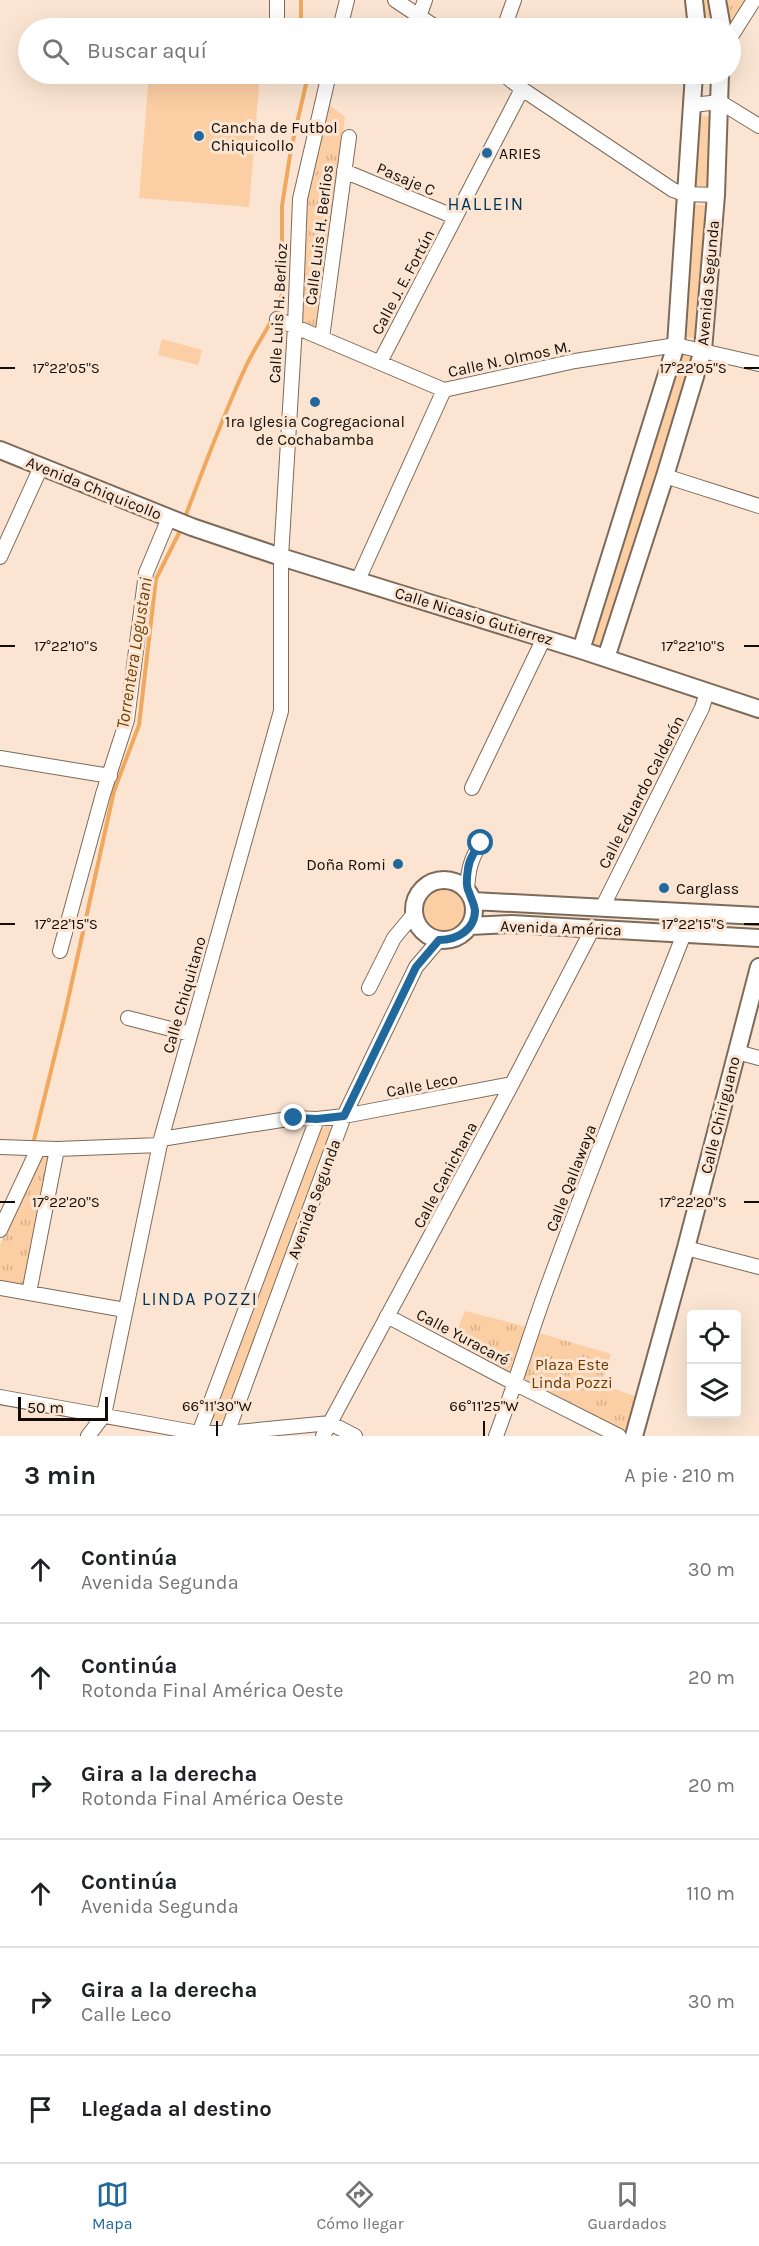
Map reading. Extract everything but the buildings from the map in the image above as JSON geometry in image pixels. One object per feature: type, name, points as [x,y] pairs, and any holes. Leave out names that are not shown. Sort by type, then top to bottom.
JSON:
[{"type":"main road","points":[[694,0],[696,18]]},
{"type":"main road","points":[[717,0],[720,18]]},
{"type":"main road","name":"Avenida Segunda","points":[[581,650],[676,345],[684,194],[693,84]]},
{"type":"main road","name":"Avenida Segunda","points":[[606,658],[665,477],[703,350],[716,195],[720,84]]},
{"type":"main road","name":"Avenida Chiquicollo","points":[[0,450],[178,522]]},
{"type":"main road","name":"Calle Nicasio Gutierrez","points":[[178,522],[759,709]]},
{"type":"main road","points":[[451,881],[470,896],[474,918],[470,926],[457,938],[439,940],[422,931],[414,914],[418,895],[432,883],[451,881]]},
{"type":"main road","name":"Avenida América","points":[[470,896],[759,916]]},
{"type":"main road","name":"Avenida América","points":[[470,926],[511,924],[759,938]]},
{"type":"main road","name":"Calle Chiriguano","points":[[634,1436],[686,1248],[759,967]]},
{"type":"street","points":[[277,0],[277,18]]},
{"type":"street","points":[[342,18],[347,0]]},
{"type":"street","points":[[395,0],[419,17],[425,0]]},
{"type":"street","points":[[508,18],[514,0]]},
{"type":"street","points":[[741,21],[754,0]]},
{"type":"street","name":"Calle Luis H. Berlioz","points":[[281,557],[300,200],[327,84]]},
{"type":"street","points":[[516,84],[673,190],[684,194],[716,195]]},
{"type":"street","name":"Calle J. E. Fortún","points":[[380,362],[522,89]]},
{"type":"street","points":[[692,105],[720,102],[759,126]]},
{"type":"street","name":"Calle Luis H. Berlios","points":[[322,338],[349,137]]},
{"type":"street","name":"Pasaje C","points":[[344,171],[455,217]]},
{"type":"street","name":"Calle N. Olmos M.","points":[[277,319],[444,390],[575,361],[676,345],[759,364]]},
{"type":"street","points":[[358,580],[444,390]]},
{"type":"street","points":[[0,557],[41,467]]},
{"type":"street","points":[[665,477],[759,506]]},
{"type":"street","points":[[60,951],[127,720],[146,573],[178,522]]},
{"type":"street","name":"Calle Chiquitano","points":[[88,1436],[104,1415],[160,1142],[281,711],[281,557]]},
{"type":"street","points":[[472,788],[544,638]]},
{"type":"street","name":"Calle Eduardo Calderón","points":[[603,906],[702,708],[707,692]]},
{"type":"street","points":[[0,758],[110,776]]},
{"type":"street","points":[[470,896],[468,868],[472,856],[481,843]]},
{"type":"street","points":[[369,988],[394,938],[414,914]]},
{"type":"street","name":"Calle Canichana","points":[[323,1436],[593,928]]},
{"type":"street","name":"Calle Qallawaya","points":[[496,1436],[516,1384],[550,1278],[684,934]]},
{"type":"street","name":"Avenida Segunda","points":[[227,1435],[344,1116],[416,967],[439,940]]},
{"type":"street","points":[[128,1018],[190,1034]]},
{"type":"street","points":[[736,1052],[759,1058]]},
{"type":"street","name":"Calle Leco","points":[[0,1148],[57,1149],[160,1142],[294,1118],[317,1119],[344,1116],[512,1084]]},
{"type":"street","name":"Avenida Segunda","points":[[198,1435],[317,1119]]},
{"type":"street","points":[[0,1230],[39,1149]]},
{"type":"street","points":[[29,1293],[57,1149]]},
{"type":"street","points":[[686,1248],[759,1267]]},
{"type":"street","points":[[0,1288],[125,1310]]},
{"type":"street","name":"Calle Yuracaré","points":[[387,1316],[620,1436]]},
{"type":"street","points":[[0,1397],[104,1415],[198,1435],[227,1435],[330,1423],[355,1436]]},
{"type":"green space","points":[[700,0],[711,0],[713,18],[701,18]]},
{"type":"green space","points":[[725,0],[746,0],[735,18],[728,18]]},
{"type":"green space","name":"Cancha de Futbol Chiquicollo","points":[[148,84],[259,84],[249,207],[139,198]]},
{"type":"green space","points":[[326,102],[345,117],[319,326],[315,329],[300,324],[304,207],[313,178],[311,171]]},
{"type":"green space","points":[[697,115],[710,116],[707,187],[694,186]]},
{"type":"green space","points":[[692,205],[705,205],[698,339],[684,337]]},
{"type":"green space","points":[[162,339],[202,350],[198,365],[158,355]]},
{"type":"green space","points":[[682,354],[694,358],[603,648],[591,645]]},
{"type":"green space","points":[[439,886],[449,886],[461,893],[468,905],[468,915],[461,927],[449,934],[439,934],[424,923],[420,915],[420,905],[431,890]]},
{"type":"green space","points":[[329,1126],[331,1130],[225,1418],[219,1421],[212,1419],[321,1129]]},
{"type":"green space","points":[[43,1154],[50,1156],[26,1288],[0,1284],[0,1245]]},
{"type":"green space","name":"Plaza Este Linda Pozzi","points":[[465,1311],[527,1327],[513,1368],[508,1374],[451,1344]]},
{"type":"green space","name":"Plaza Este Linda Pozzi","points":[[536,1332],[611,1354],[601,1385],[638,1397],[630,1428],[623,1432],[524,1383],[524,1375]]},
{"type":"waterway","name":"Torrentera Logustani","points":[[301,0],[301,18]]},
{"type":"waterway","name":"Torrentera Logustani","points":[[184,520],[230,402],[247,364],[276,312],[282,294],[282,206],[291,149],[306,84]]},
{"type":"waterway","name":"Torrentera Logustani","points":[[33,1144],[64,1018],[114,791],[139,725],[156,579],[182,527]]},
{"type":"place","name":"Cancha de Futbol Chiquicollo","points":[[199,136]]},
{"type":"place","name":"ARIES","points":[[487,153]]},
{"type":"place","name":"1ra Iglesia Cogregacional de Cochabamba","points":[[315,402]]},
{"type":"place","name":"Doña Romi","points":[[398,864]]},
{"type":"place","name":"Carglass","points":[[664,888]]},
{"type":"district","name":"HALLEIN","points":[[486,204]]},
{"type":"district","name":"LINDA POZZI","points":[[200,1299]]},
{"type":"route","points":[[294,1118],[317,1119],[344,1116],[416,967],[439,940],[457,938],[470,926],[475,909],[471,895],[467,891],[468,868],[472,856],[481,843]]}]
